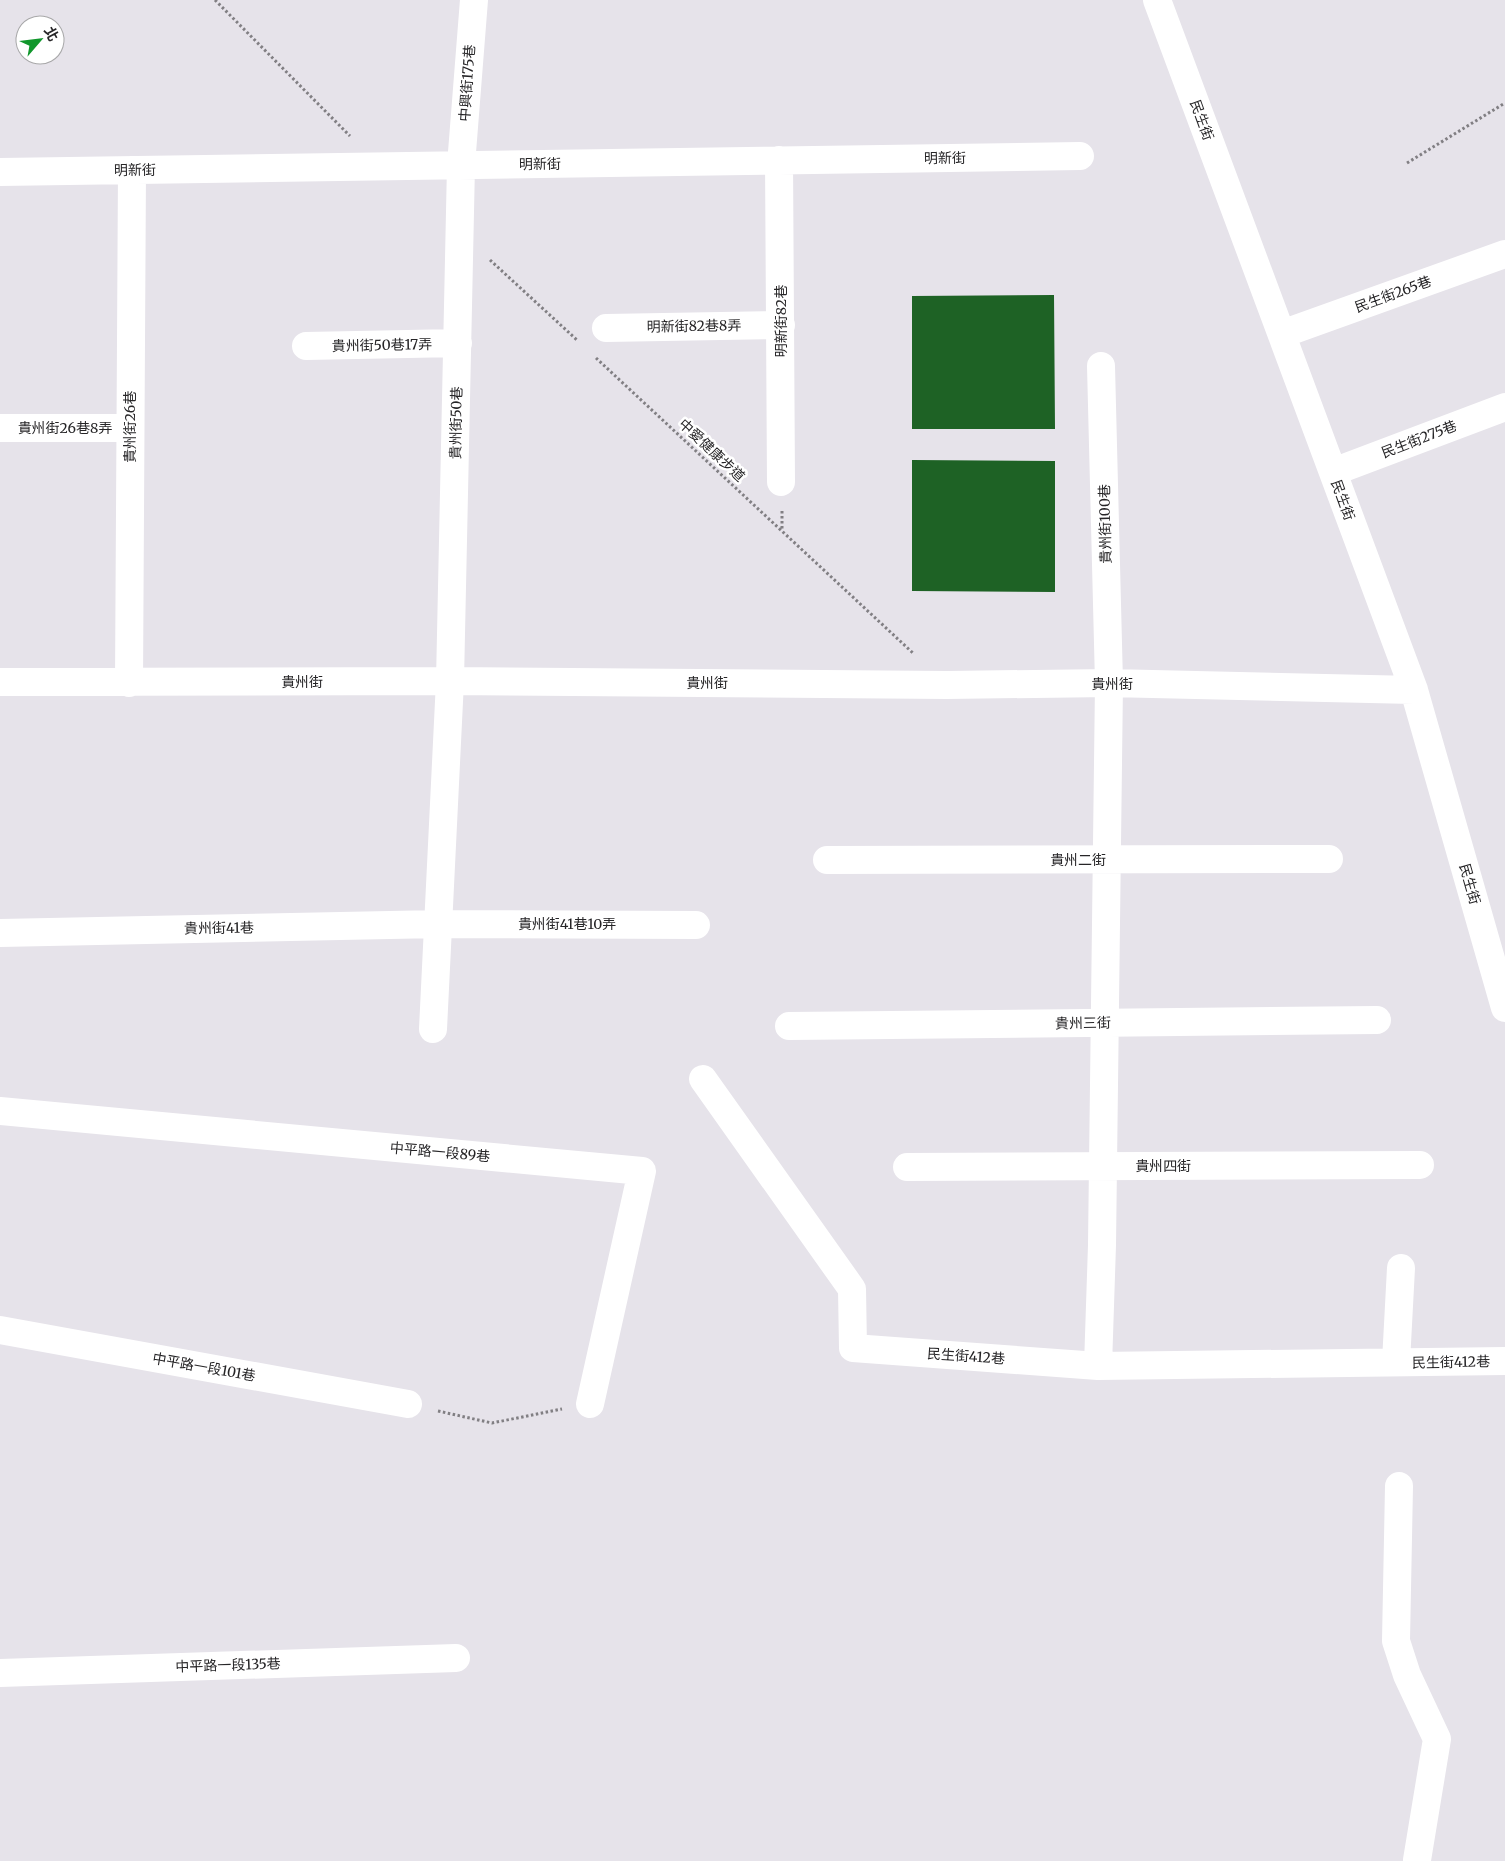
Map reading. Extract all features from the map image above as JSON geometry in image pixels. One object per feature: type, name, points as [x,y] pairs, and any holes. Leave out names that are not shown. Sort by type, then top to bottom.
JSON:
[{"type":"street","name":"中興街175巷","points":[[461,165],[474,0]]},
{"type":"street","name":"民生街","points":[[1157,0],[1414,690],[1505,1008]]},
{"type":"street","name":"明新街","points":[[0,172],[1080,156]]},
{"type":"street","name":"明新街82巷","points":[[779,160],[781,482]]},
{"type":"street","name":"貴州街50巷","points":[[450,681],[461,165]]},
{"type":"street","name":"貴州街26巷","points":[[129,683],[132,170]]},
{"type":"street","name":"民生街265巷","points":[[1282,334],[1505,254]]},
{"type":"street","name":"明新街82巷8弄","points":[[606,328],[781,325]]},
{"type":"street","name":"貴州街50巷17弄","points":[[306,346],[458,343]]},
{"type":"street","name":"貴州街100巷","points":[[1098,1366],[1102,1245],[1109,683],[1101,366]]},
{"type":"street","name":"民生街275巷","points":[[1333,472],[1505,407]]},
{"type":"street","name":"貴州街26巷8弄","points":[[0,428],[130,428]]},
{"type":"street","name":"貴州街","points":[[0,682],[450,681],[947,685],[1109,683],[1414,690]]},
{"type":"street","points":[[433,1028],[450,681]]},
{"type":"street","name":"貴州二街","points":[[827,860],[1329,859]]},
{"type":"street","name":"貴州街41巷10弄","points":[[438,924],[696,925]]},
{"type":"street","name":"貴州街41巷","points":[[0,933],[438,924]]},
{"type":"street","name":"貴州三街","points":[[789,1026],[1377,1020]]},
{"type":"street","name":"民生街412巷","points":[[703,1079],[852,1289],[853,1348],[1098,1366],[1505,1361]]},
{"type":"street","name":"中平路一段89巷","points":[[0,1111],[642,1171],[590,1404]]},
{"type":"street","name":"貴州四街","points":[[907,1167],[1420,1166]]},
{"type":"street","name":"民生街412巷","points":[[1396,1362],[1401,1268]]},
{"type":"street","name":"中平路一段101巷","points":[[0,1330],[408,1404]]},
{"type":"street","points":[[1399,1486],[1396,1641],[1407,1675],[1437,1739],[1417,1860]]},
{"type":"street","name":"中平路一段135巷","points":[[0,1673],[456,1658]]},
{"type":"path","points":[[215,0],[380,167]]},
{"type":"path","points":[[1407,163],[1505,103]]},
{"type":"path","points":[[460,232],[577,341]]},
{"type":"path","name":"中愛健康步道","points":[[592,354],[947,685]]},
{"type":"path","points":[[408,1404],[492,1423],[590,1404]]},
{"type":"building","points":[[1054,295],[1055,429],[912,429],[912,296]]},
{"type":"building","points":[[912,460],[1055,461],[1055,592],[912,591]]}]
